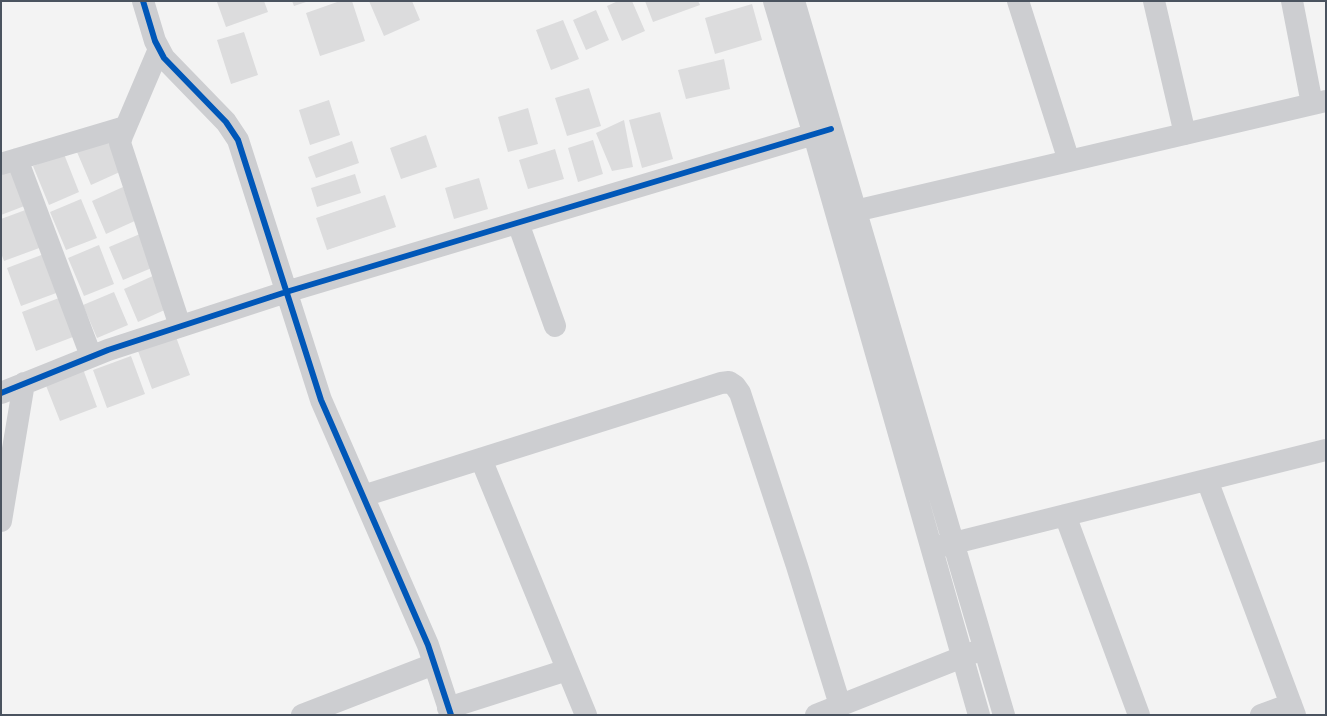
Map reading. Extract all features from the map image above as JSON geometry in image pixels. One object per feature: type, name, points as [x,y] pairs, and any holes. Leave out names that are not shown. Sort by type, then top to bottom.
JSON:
[{"type":"street","points":[[143,1],[159,49],[170,66],[226,122],[236,135],[321,400],[428,645],[450,712],[567,670]]},
{"type":"street","points":[[774,1],[823,132],[855,212],[1004,715]]},
{"type":"street","points":[[794,1],[823,132],[931,549],[979,715]]},
{"type":"street","points":[[1018,1],[1069,161]]},
{"type":"street","points":[[1154,1],[1185,134]]},
{"type":"street","points":[[855,212],[1319,102],[1292,1]]},
{"type":"street","points":[[159,49],[120,143],[121,151],[180,326]]},
{"type":"street","points":[[91,356],[9,162],[126,127]]},
{"type":"street","points":[[1,392],[91,356],[286,292],[823,132]]},
{"type":"street","points":[[518,224],[554,326]]},
{"type":"street","points":[[363,496],[721,383],[729,382],[735,386],[740,393],[797,566],[840,706]]},
{"type":"street","points":[[1,521],[24,383]]},
{"type":"street","points":[[931,549],[1325,452]]},
{"type":"street","points":[[481,459],[586,715]]},
{"type":"street","points":[[1207,480],[1293,710],[1261,715]]},
{"type":"street","points":[[1065,515],[1140,715]]},
{"type":"street","points":[[816,715],[984,648]]},
{"type":"street","points":[[302,715],[345,707],[434,664]]},
{"type":"building","points":[[264,1],[268,12],[226,27],[217,2]]},
{"type":"building","points":[[292,1],[309,1],[294,6]]},
{"type":"building","points":[[340,1],[352,1],[365,41],[320,56],[306,13]]},
{"type":"building","points":[[369,1],[412,1],[420,20],[384,36]]},
{"type":"building","points":[[618,1],[632,1],[645,31],[622,41],[607,6]]},
{"type":"building","points":[[645,1],[698,1],[700,5],[653,22]]},
{"type":"building","points":[[752,4],[762,40],[715,54],[705,18]]},
{"type":"building","points":[[596,10],[609,40],[586,50],[573,20]]},
{"type":"building","points":[[563,20],[579,59],[551,70],[536,30]]},
{"type":"building","points":[[244,32],[258,75],[231,84],[217,40]]},
{"type":"building","points":[[724,59],[730,89],[686,99],[678,70]]},
{"type":"building","points":[[589,88],[601,126],[567,136],[555,98]]},
{"type":"building","points":[[329,100],[340,135],[310,145],[299,110]]},
{"type":"building","points":[[528,108],[538,144],[508,152],[498,117]]},
{"type":"building","points":[[660,112],[673,159],[642,168],[629,120]]},
{"type":"building","points":[[624,120],[633,167],[612,171],[596,133]]},
{"type":"building","points":[[426,135],[437,167],[401,179],[390,148]]},
{"type":"building","points":[[108,139],[122,171],[91,185],[77,152]]},
{"type":"building","points":[[593,140],[603,174],[578,182],[568,148]]},
{"type":"building","points":[[352,141],[359,163],[316,178],[308,157]]},
{"type":"building","points":[[555,149],[564,179],[528,189],[519,160]]},
{"type":"building","points":[[64,154],[79,192],[49,205],[33,166]]},
{"type":"building","points":[[13,167],[27,205],[1,215],[1,171]]},
{"type":"building","points":[[355,174],[361,193],[317,207],[311,188]]},
{"type":"building","points":[[479,178],[488,209],[454,219],[445,188]]},
{"type":"building","points":[[123,187],[137,220],[106,234],[92,201]]},
{"type":"building","points":[[385,195],[396,227],[327,250],[316,218]]},
{"type":"building","points":[[81,199],[97,238],[66,250],[50,212]]},
{"type":"building","points":[[28,209],[42,247],[4,261],[1,253],[1,219]]},
{"type":"building","points":[[140,234],[154,267],[123,280],[109,247]]},
{"type":"building","points":[[99,245],[114,284],[84,296],[68,258]]},
{"type":"building","points":[[44,254],[59,292],[21,306],[7,268]]},
{"type":"building","points":[[155,275],[169,308],[138,322],[124,289]]},
{"type":"building","points":[[114,292],[128,325],[97,338],[83,305]]},
{"type":"building","points":[[59,298],[73,337],[36,351],[22,312]]},
{"type":"building","points":[[176,337],[190,375],[152,389],[138,351]]},
{"type":"building","points":[[131,356],[145,394],[107,408],[93,370]]},
{"type":"building","points":[[83,369],[97,407],[60,421],[45,383]]},
{"type":"cycle path","points":[[143,1],[155,41],[164,58],[226,122],[238,140],[321,400],[428,645],[451,715]]},
{"type":"cycle path","points":[[1,393],[108,350],[286,292],[831,129]]}]
